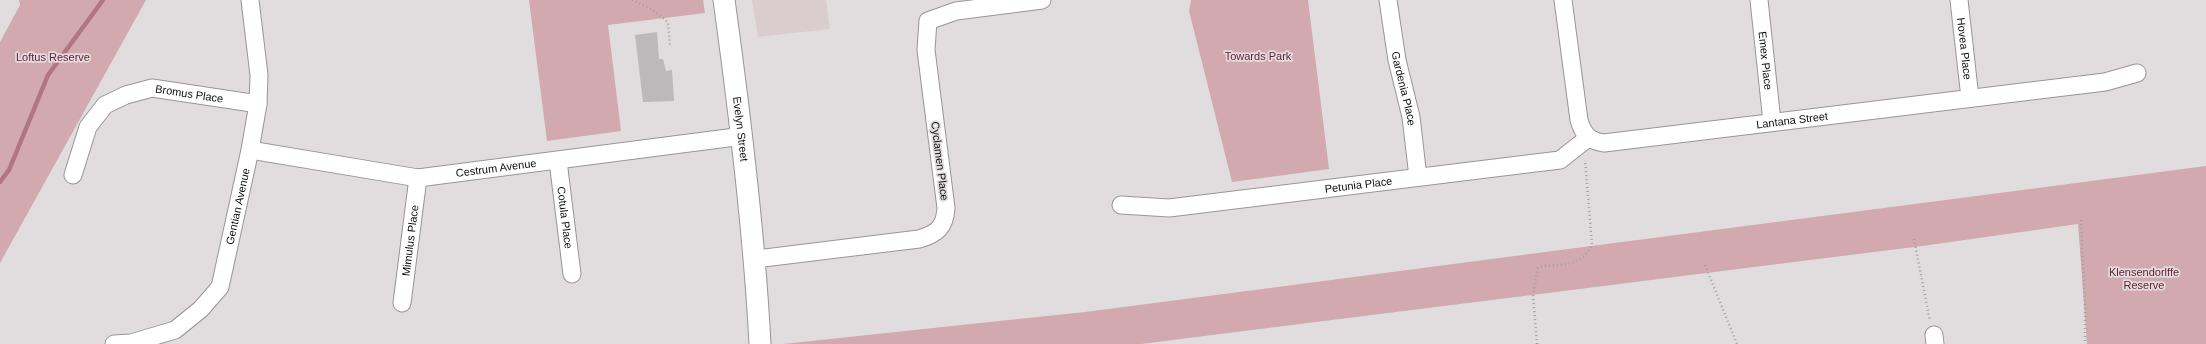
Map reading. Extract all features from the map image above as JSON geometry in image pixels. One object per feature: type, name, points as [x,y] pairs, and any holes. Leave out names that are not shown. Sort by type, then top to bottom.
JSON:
[{"type":"street","name":"Gentian Avenue","points":[[114,344],[131,343],[175,330],[201,309],[220,287],[250,150],[258,104],[259,75],[250,0]]},
{"type":"street","name":"Evelyn Street","points":[[724,0],[743,136],[756,258],[760,344]]},
{"type":"street","name":"Cyclamen Place","points":[[756,258],[919,239],[932,235],[942,228],[946,208],[926,50],[928,21],[956,11],[1042,0]]},
{"type":"street","name":"Gardenia Place","points":[[1388,0],[1396,60],[1411,117],[1418,177]]},
{"type":"street","points":[[1564,0],[1579,120],[1584,141]]},
{"type":"street","name":"Emex Place","points":[[1759,0],[1772,122]]},
{"type":"street","name":"Hovea Place","points":[[1959,0],[1970,98]]},
{"type":"street","name":"Lantana Street","points":[[1584,141],[1604,143],[2105,82],[2137,72]]},
{"type":"street","name":"Bromus Place","points":[[73,175],[88,127],[105,105],[126,95],[152,88],[258,104]]},
{"type":"street","name":"Cestrum Avenue","points":[[250,150],[418,178],[743,136]]},
{"type":"street","name":"Petunia Place","points":[[1121,205],[1169,208],[1560,160],[1584,141]]},
{"type":"street","name":"Cotula Place","points":[[558,161],[572,274]]},
{"type":"street","name":"Mimulus Place","points":[[402,303],[418,178]]},
{"type":"street","name":"Evelyn Street","points":[[756,258],[772,344]]},
{"type":"path","points":[[632,0],[651,9],[668,22],[670,45]]},
{"type":"path","points":[[1537,344],[1533,295],[1538,268],[1542,266],[1573,263],[1586,256],[1592,244],[1584,141]]},
{"type":"path","points":[[2081,220],[2085,344]]},
{"type":"path","points":[[1914,239],[1926,311],[1934,340]]},
{"type":"path","points":[[1705,265],[1737,344]]},
{"type":"shaded area","points":[[752,0],[826,0],[830,29],[758,37]]},
{"type":"green space","name":"Loftus Reserve","points":[[19,0],[146,0],[0,263],[0,42],[20,5]]},
{"type":"green space","points":[[529,0],[703,0],[705,13],[608,25],[621,131],[547,141]]},
{"type":"green space","name":"Towards Park","points":[[1191,0],[1308,0],[1329,169],[1232,182],[1189,11]]},
{"type":"green space","name":"Klensendorlffe Reserve","points":[[2206,166],[2206,344],[2087,344],[2078,224],[1922,246],[1141,344],[783,344],[1085,312]]},
{"type":"building","points":[[657,32],[659,59],[663,59],[666,71],[672,70],[674,101],[643,102],[635,35]]},
{"type":"waterway","points":[[0,182],[9,170],[48,75],[103,0]]}]
